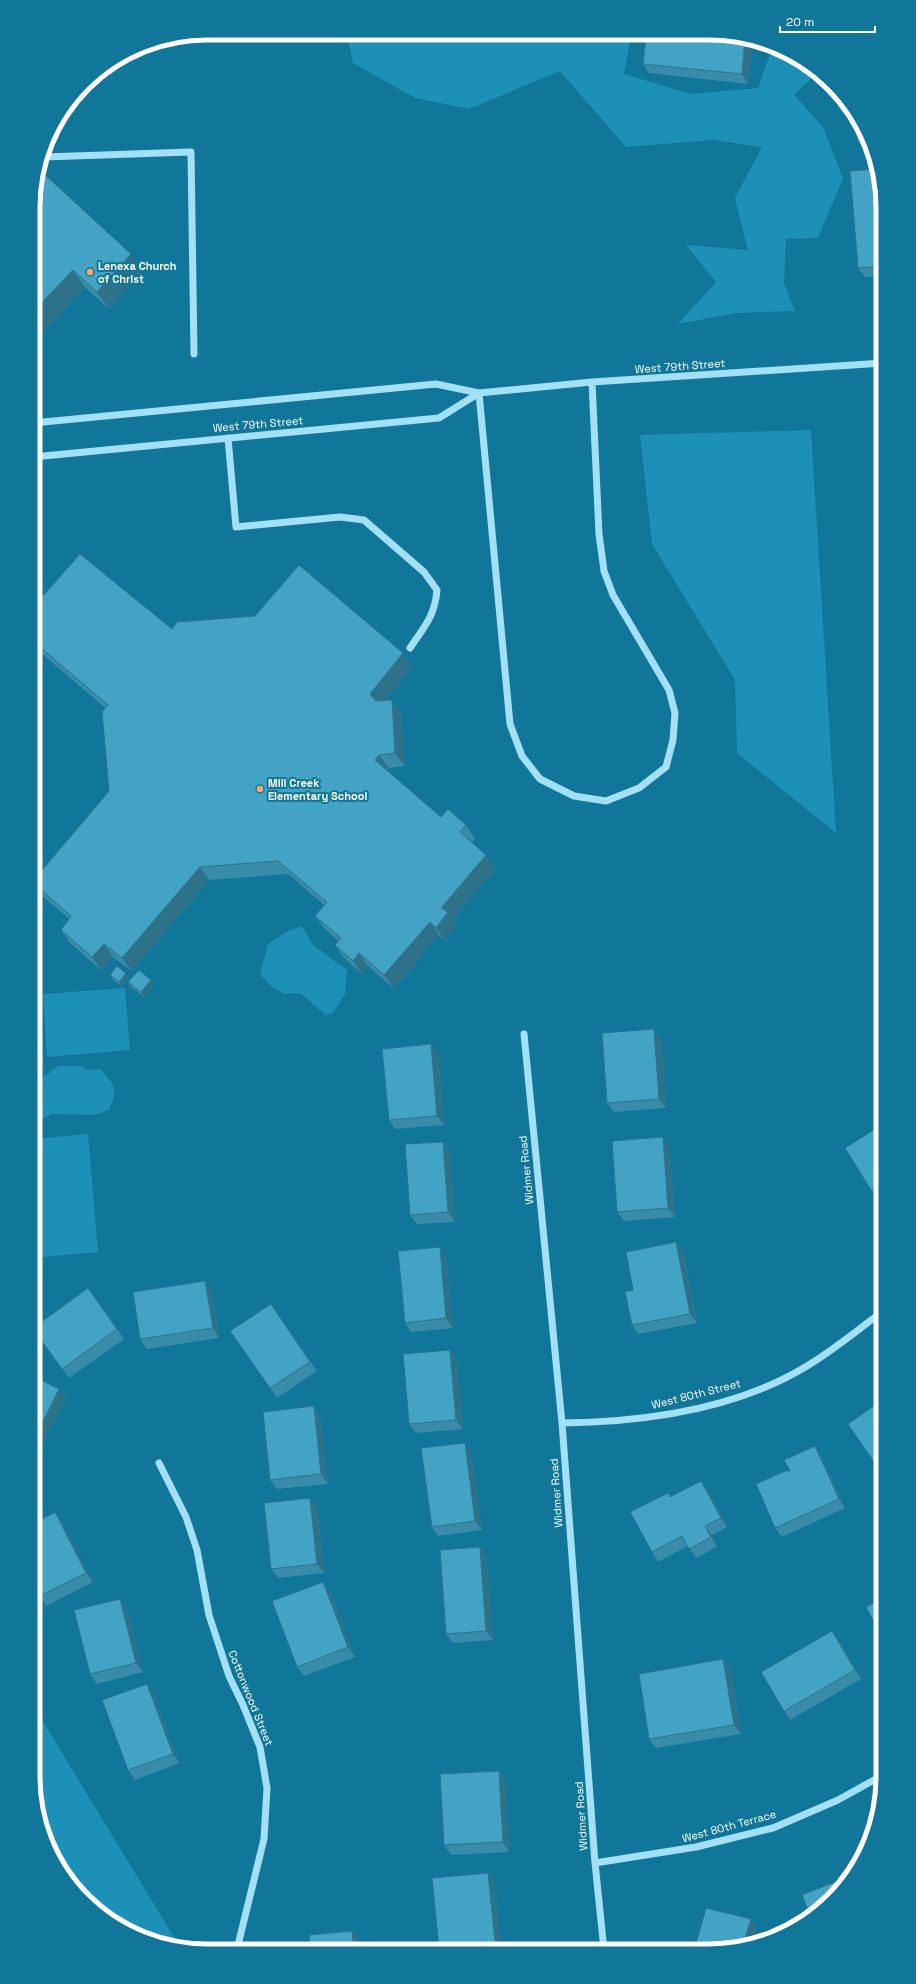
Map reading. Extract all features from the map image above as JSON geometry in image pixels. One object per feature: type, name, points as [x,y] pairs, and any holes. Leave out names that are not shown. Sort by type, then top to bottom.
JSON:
[{"type":"street","points":[[48,157],[191,152],[194,354]]},
{"type":"street","name":"West 79th Street","points":[[40,422],[436,384],[479,393],[592,382],[876,364]]},
{"type":"street","points":[[479,393],[510,724],[522,756],[540,778],[574,796],[606,801],[639,788],[666,767],[673,740],[675,713],[669,690],[613,595],[604,571],[599,534],[592,382]]},
{"type":"street","name":"West 79th Street","points":[[40,455],[439,418],[479,393]]},
{"type":"street","points":[[228,438],[236,526],[340,517],[364,520],[424,572],[438,590],[436,602],[433,615],[410,648]]},
{"type":"street","name":"Widmer Road","points":[[524,1034],[562,1423],[595,1863],[603,1944]]},
{"type":"street","name":"West 80th Street","points":[[562,1423],[608,1422],[666,1415],[733,1399],[779,1381],[806,1368],[832,1351],[876,1316]]},
{"type":"street","name":"Cottonwood Street","points":[[160,1463],[186,1517],[197,1550],[209,1616],[229,1676],[243,1705],[260,1747],[267,1788],[264,1839],[239,1944]]},
{"type":"street","name":"West 80th Terrace","points":[[595,1863],[696,1847],[773,1828],[838,1800],[876,1779]]},
{"type":"shaded area","points":[[348,40],[630,40],[624,74],[691,94],[758,88],[771,52],[792,62],[813,77],[794,95],[823,127],[843,178],[818,238],[786,239],[784,283],[795,311],[736,313],[678,324],[716,282],[686,245],[748,250],[735,198],[762,147],[713,140],[626,147],[560,71],[469,109],[415,98],[353,63]]},
{"type":"shaded area","points":[[811,430],[836,833],[737,753],[735,680],[652,544],[640,435]]},
{"type":"shaded area","points":[[302,926],[313,945],[347,970],[345,994],[333,1013],[326,1015],[300,993],[284,994],[271,986],[260,974],[268,944],[286,932]]},
{"type":"shaded area","points":[[125,988],[130,1050],[47,1057],[43,994]]},
{"type":"shaded area","points":[[40,1028],[44,1067],[40,1067]]},
{"type":"shaded area","points":[[58,1066],[81,1066],[87,1070],[100,1069],[114,1087],[114,1097],[109,1110],[94,1115],[52,1114],[40,1120],[40,1077],[45,1076]]},
{"type":"shaded area","points":[[88,1134],[98,1252],[40,1257],[40,1138]]},
{"type":"shaded area","points":[[40,1717],[177,1941],[153,1935],[133,1927],[114,1916],[97,1903],[81,1887],[68,1870],[57,1851],[49,1831],[41,1799]]},
{"type":"building","points":[[646,40],[720,40],[744,44],[742,74],[643,64]]},
{"type":"building","points":[[857,129],[862,141],[858,141]]},
{"type":"building","points":[[871,169],[873,175],[876,196],[876,267],[858,268],[850,171]]},
{"type":"building","points":[[43,173],[131,254],[97,292],[73,270],[40,305],[40,196]]},
{"type":"building","name":"Mill Creek Elementary School","points":[[80,554],[172,629],[177,622],[255,616],[299,565],[403,653],[370,694],[376,701],[392,700],[395,753],[379,755],[375,760],[441,817],[448,809],[466,825],[460,832],[486,855],[441,908],[448,912],[436,928],[430,922],[384,975],[359,953],[353,961],[335,945],[341,938],[315,916],[327,902],[278,861],[200,867],[122,958],[104,944],[92,957],[61,930],[71,916],[40,889],[40,873],[109,791],[102,712],[108,705],[40,647],[40,599]]},
{"type":"building","points":[[117,966],[126,973],[119,982],[110,975]]},
{"type":"building","points":[[139,970],[151,980],[141,992],[128,982]]},
{"type":"building","points":[[654,1029],[659,1099],[607,1103],[602,1033]]},
{"type":"building","points":[[431,1044],[437,1116],[389,1120],[382,1049]]},
{"type":"building","points":[[876,1128],[876,1187],[871,1190],[845,1148]]},
{"type":"building","points":[[663,1137],[668,1208],[617,1212],[612,1141]]},
{"type":"building","points":[[443,1142],[448,1212],[410,1215],[405,1144]]},
{"type":"building","points":[[676,1242],[690,1314],[632,1325],[625,1292],[633,1290],[626,1252]]},
{"type":"building","points":[[440,1247],[446,1318],[405,1323],[398,1251]]},
{"type":"building","points":[[205,1281],[213,1328],[140,1339],[133,1292]]},
{"type":"building","points":[[88,1288],[117,1329],[62,1369],[40,1339],[40,1323]]},
{"type":"building","points":[[271,1304],[310,1362],[270,1388],[230,1331]]},
{"type":"building","points":[[450,1350],[456,1420],[409,1424],[403,1354]]},
{"type":"building","points":[[40,1380],[59,1389],[40,1428]]},
{"type":"building","points":[[876,1404],[876,1465],[848,1424]]},
{"type":"building","points":[[314,1406],[321,1474],[270,1480],[263,1412]]},
{"type":"building","points":[[465,1443],[475,1521],[432,1527],[421,1448]]},
{"type":"building","points":[[815,1446],[839,1499],[775,1528],[756,1484],[785,1471],[790,1471],[784,1460]]},
{"type":"building","points":[[701,1481],[721,1518],[705,1526],[711,1537],[689,1549],[682,1536],[652,1552],[630,1512],[668,1493],[670,1497]]},
{"type":"building","points":[[310,1498],[317,1564],[271,1569],[264,1503]]},
{"type":"building","points":[[55,1512],[86,1573],[40,1596],[40,1520]]},
{"type":"building","points":[[480,1547],[486,1631],[446,1634],[440,1550]]},
{"type":"building","points":[[323,1582],[348,1647],[297,1667],[272,1601]]},
{"type":"building","points":[[120,1599],[136,1663],[90,1674],[74,1610]]},
{"type":"building","points":[[876,1602],[876,1626],[866,1607]]},
{"type":"building","points":[[832,1631],[855,1670],[784,1711],[761,1672]]},
{"type":"building","points":[[723,1659],[734,1725],[649,1739],[639,1674]]},
{"type":"building","points":[[147,1684],[173,1754],[128,1770],[102,1700]]},
{"type":"building","points":[[499,1771],[503,1842],[444,1845],[440,1774]]},
{"type":"building","points":[[488,1873],[495,1944],[439,1944],[432,1878]]},
{"type":"building","points":[[840,1880],[819,1903],[809,1911],[802,1895]]},
{"type":"building","points":[[706,1908],[751,1919],[745,1940],[720,1944],[696,1944]]},
{"type":"building","points":[[352,1931],[353,1944],[310,1944],[309,1935]]},
{"type":"place","name":"Lenexa Church of Christ","points":[[90,272]]},
{"type":"place","name":"Mill Creek Elementary School","points":[[260,789]]}]
